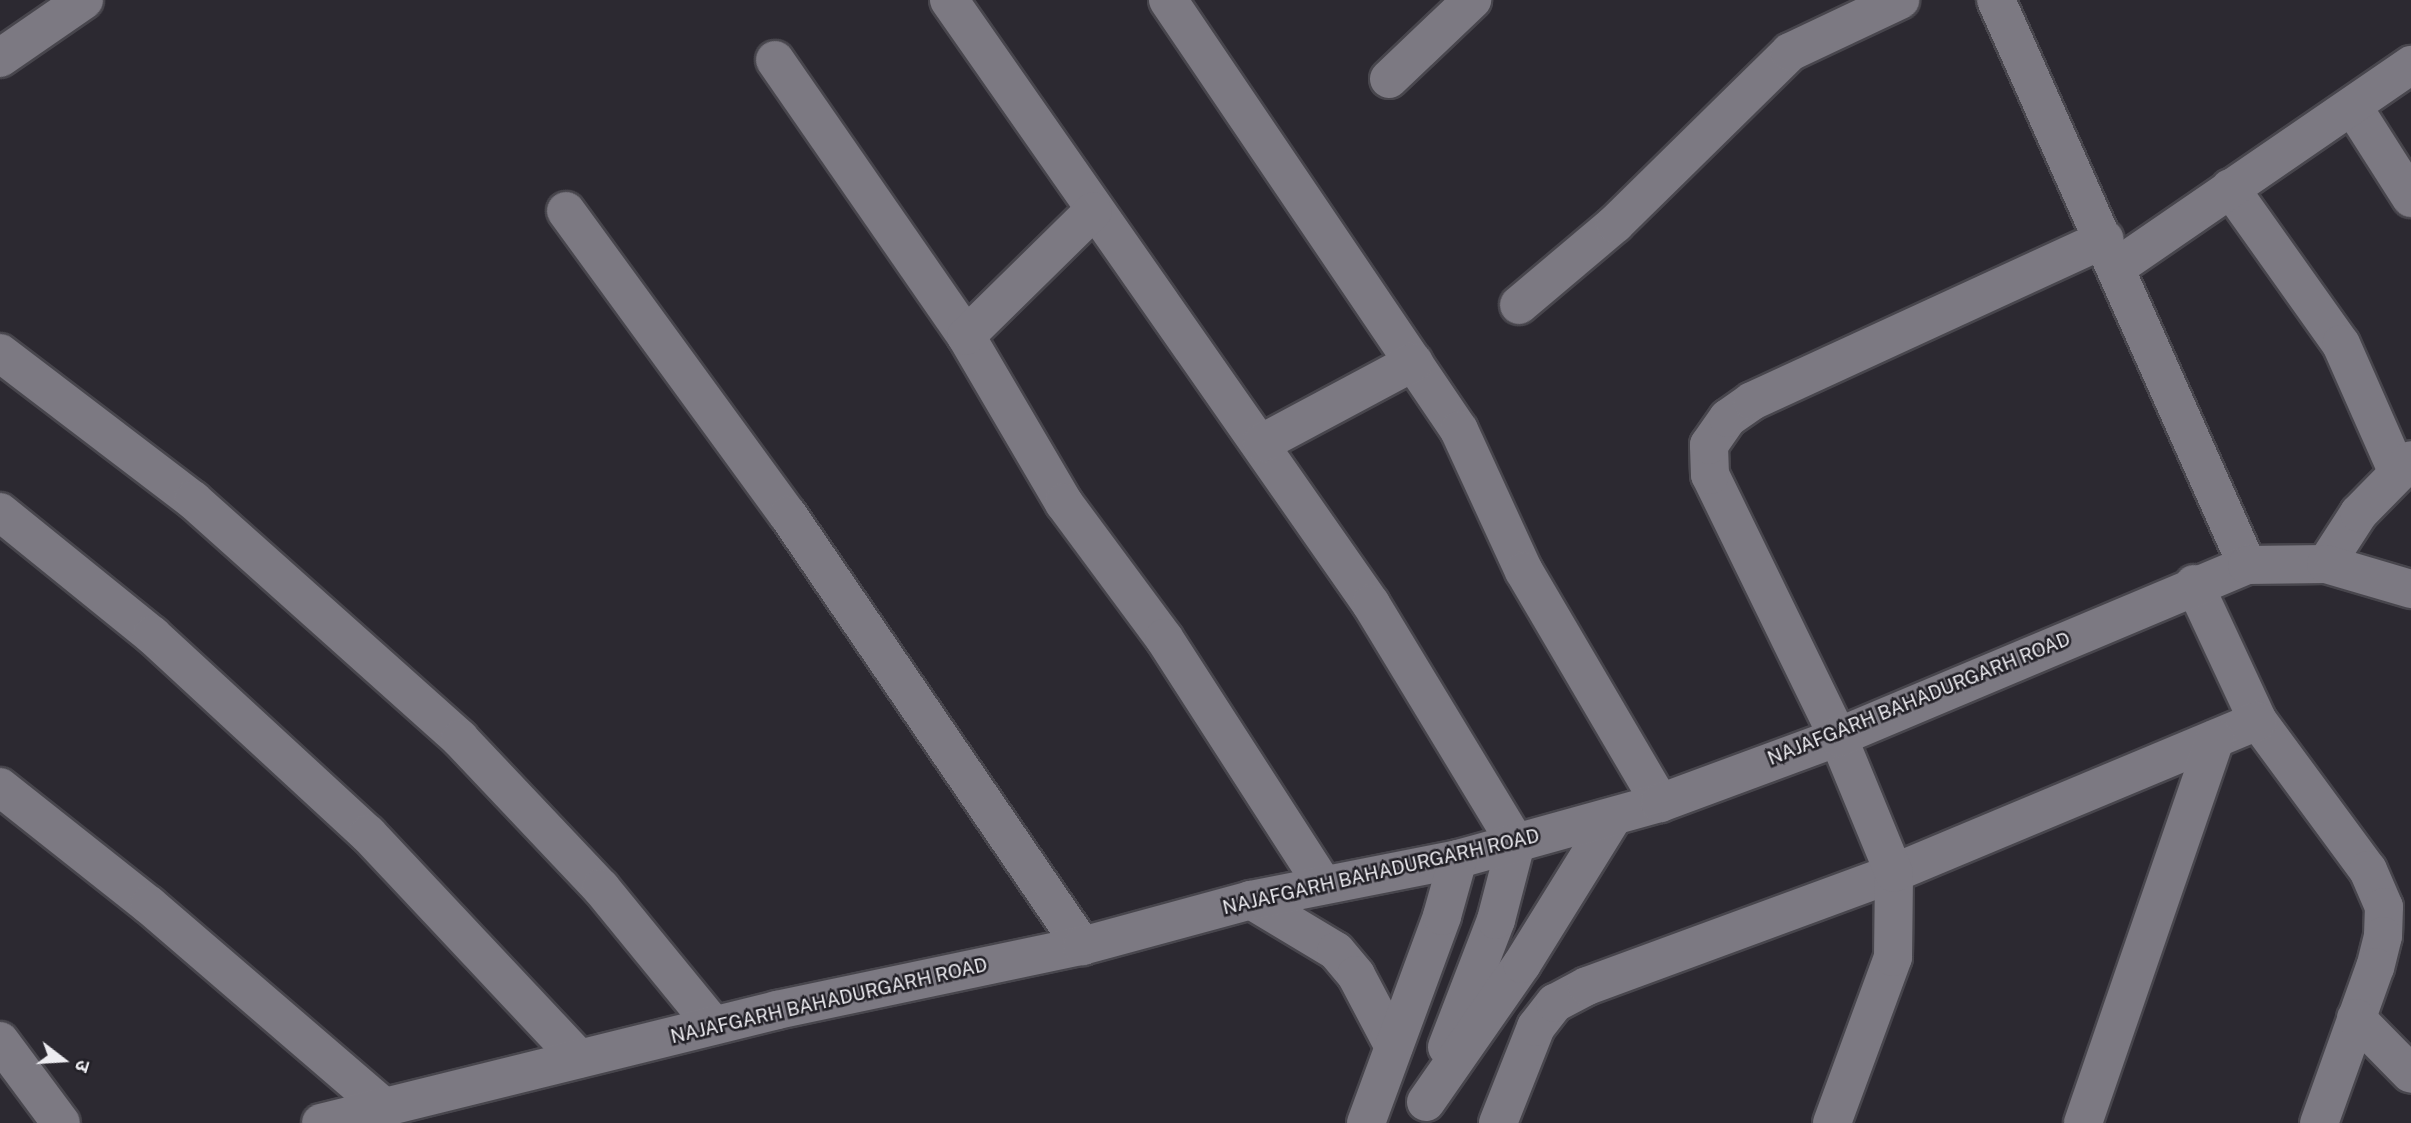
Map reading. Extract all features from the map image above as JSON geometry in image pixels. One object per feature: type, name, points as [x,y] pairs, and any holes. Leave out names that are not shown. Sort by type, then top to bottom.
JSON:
[{"type":"street","points":[[0,58],[84,0]]},
{"type":"street","points":[[949,0],[1093,211],[1262,443],[1371,604],[1516,844],[1496,920],[1422,1112]]},
{"type":"street","points":[[1389,79],[1472,0]]},
{"type":"street","points":[[1519,305],[1624,215],[1790,52],[1900,0]]},
{"type":"street","points":[[1996,0],[2111,253],[2247,565]]},
{"type":"street","points":[[1177,4],[1459,430],[1535,591],[1660,803]]},
{"type":"street","points":[[775,60],[966,336],[1064,503],[1164,638],[1323,885]]},
{"type":"street","points":[[1832,1123],[1893,957],[1894,873],[1838,737],[1710,475],[1709,445],[1728,418],[1752,401],[2111,253],[2230,188],[2353,107],[2411,65]]},
{"type":"street","points":[[2353,107],[2411,198]]},
{"type":"street","points":[[2230,188],[2341,344],[2404,466],[2359,513],[2326,564]]},
{"type":"street","points":[[566,211],[812,549],[1082,946]]},
{"type":"street","points":[[966,336],[1093,211]]},
{"type":"street","points":[[0,353],[193,500],[460,739],[601,888],[713,1025]]},
{"type":"street","points":[[1262,443],[1414,362]]},
{"type":"street","points":[[5,524],[152,635],[368,834],[579,1059]]},
{"type":"street","name":"NAJAFGARH BAHADURGARH ROAD","points":[[321,1123],[713,1025],[1082,946],[1251,900],[1458,859],[1613,817],[1660,803],[1838,737],[2194,584],[2247,565],[2326,564],[2411,589]]},
{"type":"street","points":[[2194,584],[2259,721],[2368,870],[2384,907],[2383,936],[2319,1123]]},
{"type":"street","points":[[1498,1123],[1536,1027],[1555,1003],[1587,986],[1894,873],[2259,721]]},
{"type":"street","points":[[2083,1123],[2215,739]]},
{"type":"street","points":[[0,787],[139,897],[384,1107]]},
{"type":"street","points":[[1422,1112],[1522,964],[1613,817]]},
{"type":"street","points":[[1366,1123],[1442,916],[1458,859]]},
{"type":"street","points":[[1251,900],[1336,951],[1356,975],[1394,1047]]},
{"type":"street","points":[[2356,1018],[2411,1074]]},
{"type":"street","points":[[0,1041],[61,1123]]}]
